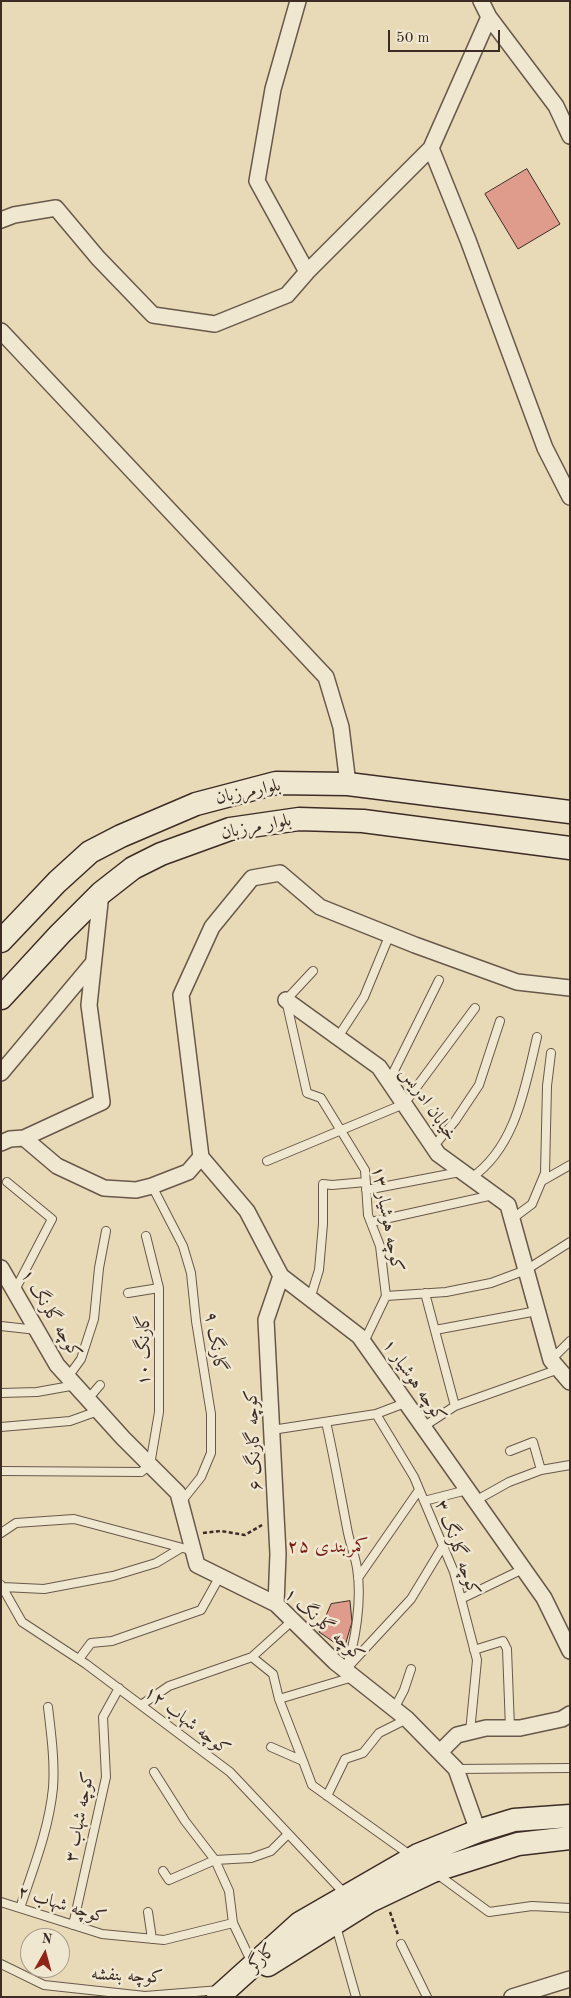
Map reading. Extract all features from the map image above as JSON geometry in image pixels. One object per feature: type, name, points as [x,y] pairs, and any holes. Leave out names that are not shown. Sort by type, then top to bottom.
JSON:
[{"type":"main road","name":"بلوارمرزبان","points":[[1,941],[57,882],[90,852],[121,836],[196,804],[276,784],[348,784],[570,812]]},
{"type":"main road","name":"بلوار مرزبان","points":[[1,998],[101,893],[133,868],[161,854],[230,829],[298,818],[363,821],[570,848]]},
{"type":"main road","name":"کارگر","points":[[248,1970],[300,1923],[414,1858],[478,1831],[514,1820],[570,1816]]},
{"type":"main road","name":"کارگر","points":[[248,1970],[271,1964],[384,1894],[433,1871],[518,1844],[570,1838]]},
{"type":"main road","points":[[225,1994],[248,1970]]},
{"type":"street","points":[[298,1],[273,89],[257,181],[307,272]]},
{"type":"street","points":[[481,1],[489,17],[556,106],[570,136]]},
{"type":"street","points":[[1,220],[14,215],[56,208],[98,258],[152,315],[214,324],[287,295],[307,272],[431,148],[489,17]]},
{"type":"street","points":[[431,148],[468,240],[545,448],[570,497]]},
{"type":"street","points":[[1,331],[326,677],[341,727],[348,784]]},
{"type":"street","points":[[24,1138],[58,1166],[104,1188],[136,1190],[188,1172],[201,1157],[181,996],[212,926],[252,878],[280,873],[320,907],[517,982],[570,988]]},
{"type":"street","points":[[1,1143],[10,1139],[24,1138],[102,1102],[89,1005],[101,893]]},
{"type":"street","points":[[1,1073],[94,963]]},
{"type":"street","name":"خیابان ادریس","points":[[286,1000],[379,1067],[438,1154],[508,1205],[537,1311],[555,1364],[570,1382]]},
{"type":"street","name":"کوچه هوشیار ۱","points":[[201,1157],[247,1211],[281,1276],[359,1336],[364,1342],[544,1598],[570,1652]]},
{"type":"street","name":"کوچه گلرنگ ۱","points":[[1,1268],[57,1365],[98,1411],[178,1493],[189,1534],[187,1550],[197,1565],[276,1604],[349,1673],[406,1719],[456,1769],[478,1831]]},
{"type":"street","name":"کوچه گارنگ ۶","points":[[276,1604],[278,1554],[266,1320],[281,1276]]},
{"type":"street","points":[[440,1752],[457,1735],[486,1728],[520,1728],[562,1719],[570,1714]]},
{"type":"street","points":[[512,1997],[570,1979]]},
{"type":"lane","points":[[338,1037],[364,997],[390,934]]},
{"type":"lane","points":[[286,1000],[313,971]]},
{"type":"lane","points":[[389,1081],[439,980]]},
{"type":"lane","name":"کوچه هوشیار ۱۳","points":[[286,1000],[307,1093],[321,1098],[365,1170],[371,1222],[380,1246],[386,1296],[364,1342]]},
{"type":"lane","points":[[267,1161],[404,1104],[475,1008]]},
{"type":"lane","points":[[433,1147],[455,1121],[479,1085],[500,1020]]},
{"type":"lane","points":[[310,1299],[319,1270],[323,1224],[323,1184],[366,1186],[467,1175],[486,1168],[506,1139],[519,1109],[537,1037]]},
{"type":"lane","points":[[512,1218],[532,1204],[545,1173],[547,1086],[551,1053]]},
{"type":"lane","points":[[542,1181],[570,1165]]},
{"type":"lane","points":[[7,1182],[52,1220],[14,1292]]},
{"type":"lane","name":"گارنگ ۹","points":[[152,1186],[183,1246],[191,1272],[196,1322],[211,1414],[211,1452],[201,1477],[181,1502]]},
{"type":"lane","points":[[371,1222],[494,1194]]},
{"type":"lane","points":[[1,1393],[37,1392],[72,1381],[94,1319],[99,1268],[106,1231]]},
{"type":"lane","name":"گارنگ ۱۰","points":[[146,1236],[159,1288],[159,1412],[150,1465]]},
{"type":"lane","points":[[386,1296],[446,1292],[490,1283],[526,1270],[570,1242]]},
{"type":"lane","points":[[128,1293],[159,1288]]},
{"type":"lane","points":[[425,1293],[455,1406]]},
{"type":"lane","points":[[435,1330],[537,1311]]},
{"type":"lane","points":[[1,1326],[37,1330]]},
{"type":"lane","points":[[423,1427],[455,1406],[555,1364],[570,1341]]},
{"type":"lane","points":[[88,1399],[100,1385]]},
{"type":"lane","points":[[272,1430],[376,1414],[405,1402]]},
{"type":"lane","points":[[1,1427],[70,1421],[98,1411]]},
{"type":"lane","name":"کوچه گلرنگ ۳","points":[[376,1414],[414,1477],[454,1572],[477,1660],[470,1732]]},
{"type":"lane","points":[[326,1422],[347,1530],[358,1569],[358,1605],[349,1673]]},
{"type":"lane","points":[[510,1451],[533,1442],[541,1470]]},
{"type":"lane","points":[[1,1471],[141,1472],[150,1465]]},
{"type":"lane","points":[[424,1501],[471,1495],[541,1470],[570,1465]]},
{"type":"lane","points":[[358,1578],[419,1490]]},
{"type":"lane","points":[[1,1533],[16,1523],[74,1519],[187,1550]]},
{"type":"lane","points":[[280,1699],[349,1673],[411,1599],[443,1546]]},
{"type":"lane","points":[[2,1586],[44,1589],[113,1576],[156,1563],[187,1550]]},
{"type":"lane","points":[[461,1599],[523,1569]]},
{"type":"lane","points":[[78,1659],[91,1643],[112,1641],[201,1610],[220,1576]]},
{"type":"lane","name":"کوچه شهاب ۱۲","points":[[2,1586],[22,1622],[119,1688],[230,1772],[347,1896]]},
{"type":"lane","points":[[141,1705],[170,1686],[252,1657],[293,1620]]},
{"type":"lane","points":[[474,1650],[503,1641],[507,1649],[510,1728]]},
{"type":"lane","points":[[252,1657],[273,1674],[280,1699],[312,1785],[414,1858]]},
{"type":"lane","points":[[394,1709],[404,1690],[411,1669]]},
{"type":"lane","name":"کوچه شهاب ۳","points":[[73,1925],[106,1777],[103,1717],[119,1688]]},
{"type":"lane","points":[[20,1908],[42,1840],[53,1788],[52,1740],[48,1707]]},
{"type":"lane","points":[[327,1796],[345,1759],[363,1753],[378,1733],[406,1719]]},
{"type":"lane","points":[[271,1746],[303,1762]]},
{"type":"lane","points":[[456,1769],[570,1768]]},
{"type":"lane","points":[[154,1772],[185,1821],[215,1860],[229,1891],[232,1923],[248,1970]]},
{"type":"lane","points":[[163,1871],[169,1880],[215,1860],[251,1858],[271,1851],[288,1834]]},
{"type":"lane","points":[[433,1871],[489,1912],[532,1906],[570,1908]]},
{"type":"lane","name":"کوچه شهاب ۲","points":[[1,1902],[102,1934],[152,1939],[164,1940],[232,1923]]},
{"type":"lane","points":[[148,1912],[152,1939]]},
{"type":"lane","points":[[335,1923],[356,1997]]},
{"type":"lane","points":[[401,1944],[427,1997]]},
{"type":"lane","name":"کوچه بنفشه","points":[[1,1964],[44,1985],[144,1996],[225,1994]]},
{"type":"path","points":[[189,1534],[221,1531],[245,1535],[276,1517]]},
{"type":"path","points":[[384,1894],[401,1944]]},
{"type":"building","points":[[527,169],[560,224],[518,249],[485,194]]},
{"type":"building","points":[[350,1601],[352,1622],[344,1649],[319,1632],[331,1604]]},
{"type":"district","name":"کمربندی ۲۵","points":[[328,1547]]}]
